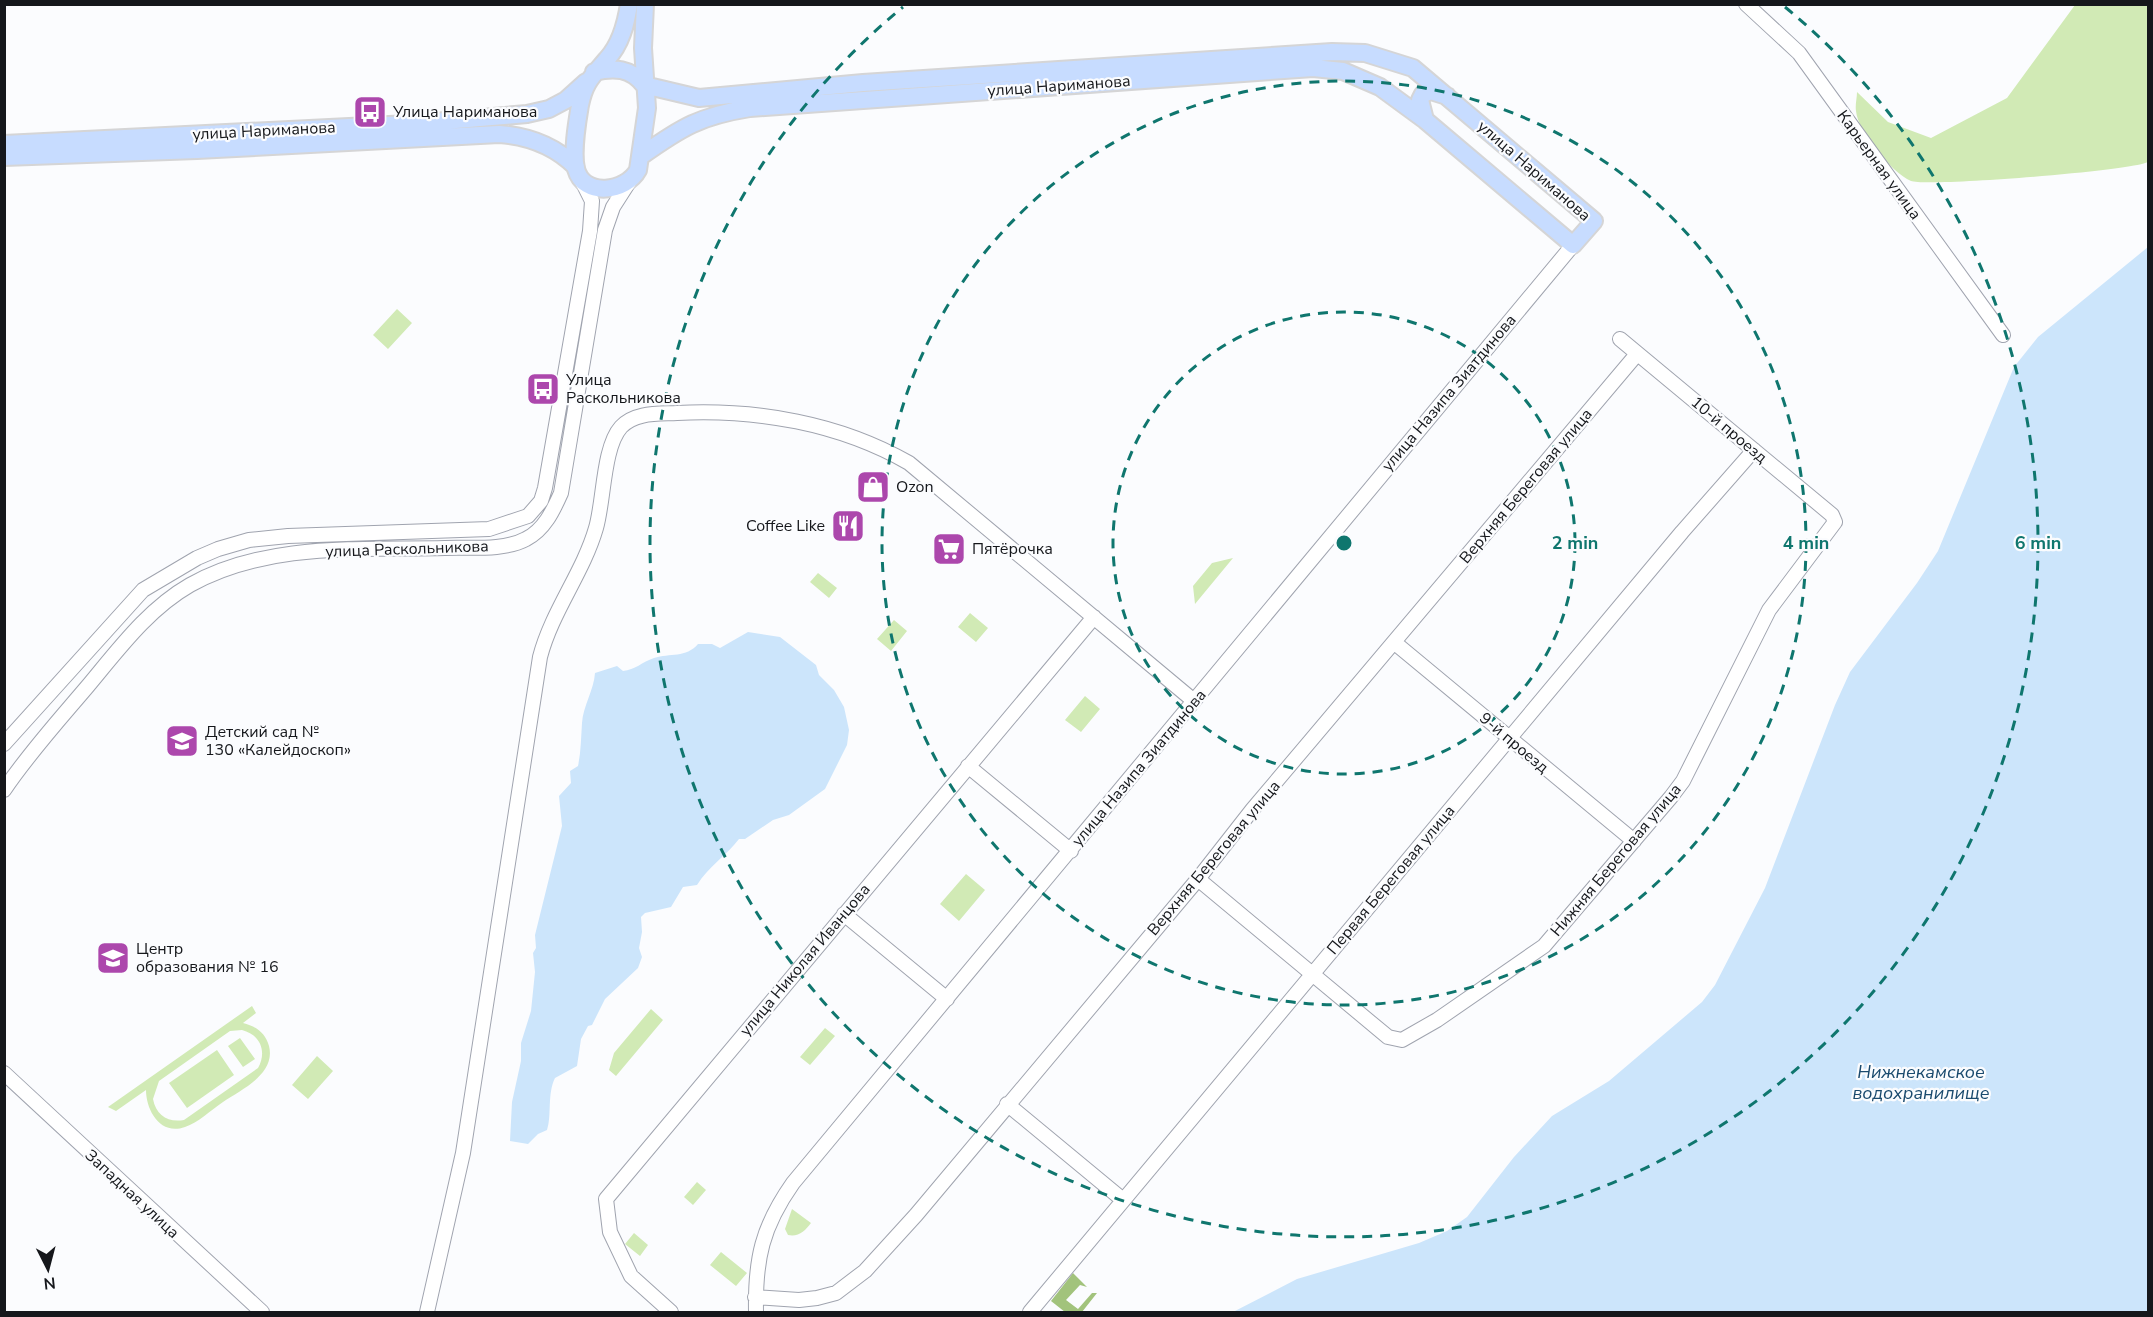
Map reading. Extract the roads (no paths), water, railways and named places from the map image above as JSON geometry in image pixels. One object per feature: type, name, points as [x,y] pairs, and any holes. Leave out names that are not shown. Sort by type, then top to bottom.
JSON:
[{"type":"main road","name":"улица Нариманова","points":[[4,144],[410,124],[527,114],[549,109],[566,100],[590,77],[615,49],[626,23],[628,4]]},
{"type":"main road","points":[[590,77],[579,117],[579,174],[605,189],[630,182],[638,170],[647,108],[644,85],[645,4]]},
{"type":"main road","name":"улица Нариманова","points":[[590,77],[620,69],[634,75],[644,85],[699,98],[863,83],[1322,53],[1365,53],[1413,68],[1594,221],[1573,245],[1425,120],[1380,87],[1343,71],[1301,68],[750,108],[713,114],[681,128],[641,156]]},
{"type":"main road","points":[[1425,120],[1420,100],[1423,94],[1431,91],[1448,97]]},
{"type":"main road","name":"улица Нариманова","points":[[4,157],[197,150],[499,134],[513,135],[544,144],[567,158],[579,174]]},
{"type":"street","name":"Карьерная улица","points":[[1746,4],[1799,53],[2002,335]]},
{"type":"street","name":"улица Раскольникова","points":[[4,744],[143,590],[218,549],[249,540],[288,536],[489,529],[528,516],[541,501],[545,488],[590,231],[592,201],[579,174]]},
{"type":"street","name":"улица Раскольникова","points":[[4,790],[23,762],[124,643],[167,600],[191,584],[234,565],[285,555],[322,551],[495,546],[524,541],[534,534],[550,516],[561,493],[605,230],[613,207],[630,182]]},
{"type":"street","name":"улица Назипа Зиатдинова","points":[[756,1312],[762,1241],[780,1202],[1573,245]]},
{"type":"street","name":"10-й проезд","points":[[1620,339],[1832,515],[1835,522]]},
{"type":"street","name":"Верхняя Береговая улица","points":[[756,1297],[799,1300],[836,1293],[851,1284],[916,1215],[1198,879],[1252,810],[1637,354]]},
{"type":"street","points":[[427,1312],[463,1154],[540,657],[554,616],[596,529],[616,434],[629,421],[649,414],[736,412],[773,417],[822,429],[890,452],[909,462],[1194,701]]},
{"type":"street","name":"Первая Береговая улица","points":[[1030,1312],[1508,739],[1754,450]]},
{"type":"street","name":"Нижняя Береговая улица","points":[[1312,975],[1388,1037],[1395,1040],[1409,1038],[1544,946],[1683,781],[1769,610],[1835,522]]},
{"type":"street","name":"улица Николая Иванцова","points":[[671,1312],[631,1276],[610,1233],[606,1198],[1094,617]]},
{"type":"street","name":"9-й проезд","points":[[1395,643],[1508,739],[1634,841]]},
{"type":"street","points":[[968,766],[1071,852]]},
{"type":"street","points":[[1198,879],[1312,975]]},
{"type":"street","points":[[844,914],[947,999]]},
{"type":"street","name":"Западная улица","points":[[4,1073],[262,1312]]},
{"type":"street","points":[[1007,1104],[1123,1200]]},
{"type":"water","name":"Нижнекамское водохранилище","points":[[2148,247],[2148,1312],[1233,1312],[1297,1279],[1419,1243],[1447,1231],[1467,1217],[1514,1157],[1552,1116],[1609,1081],[1702,1002],[1715,985],[1765,888],[1835,705],[1850,672],[1917,583],[1938,551],[2014,367],[2038,337]]},
{"type":"water","points":[[748,632],[780,637],[816,665],[819,675],[834,690],[844,707],[849,730],[847,745],[825,789],[789,815],[773,820],[745,839],[739,839],[697,885],[683,887],[671,907],[645,913],[641,917],[642,932],[639,948],[642,957],[638,968],[605,999],[592,1025],[588,1026],[581,1039],[577,1066],[555,1078],[551,1091],[547,1130],[538,1134],[528,1144],[510,1141],[512,1102],[521,1061],[521,1043],[531,1011],[535,972],[533,953],[536,948],[535,935],[562,826],[559,796],[571,783],[570,771],[578,766],[583,717],[595,673],[617,666],[623,671],[635,668],[654,658],[688,651],[698,644],[712,644],[720,648]]},
{"type":"place","name":"Улица Нариманова","points":[[370,112]]},
{"type":"place","name":"Улица Раскольникова","points":[[543,389]]},
{"type":"place","name":"Ozon","points":[[873,487]]},
{"type":"place","name":"Coffee Like","points":[[848,526]]},
{"type":"place","name":"Пятёрочка","points":[[949,549]]},
{"type":"place","name":"Детский сад № 130 «Калейдоскоп»","points":[[182,741]]},
{"type":"place","name":"Центр образования № 16","points":[[113,958]]}]
